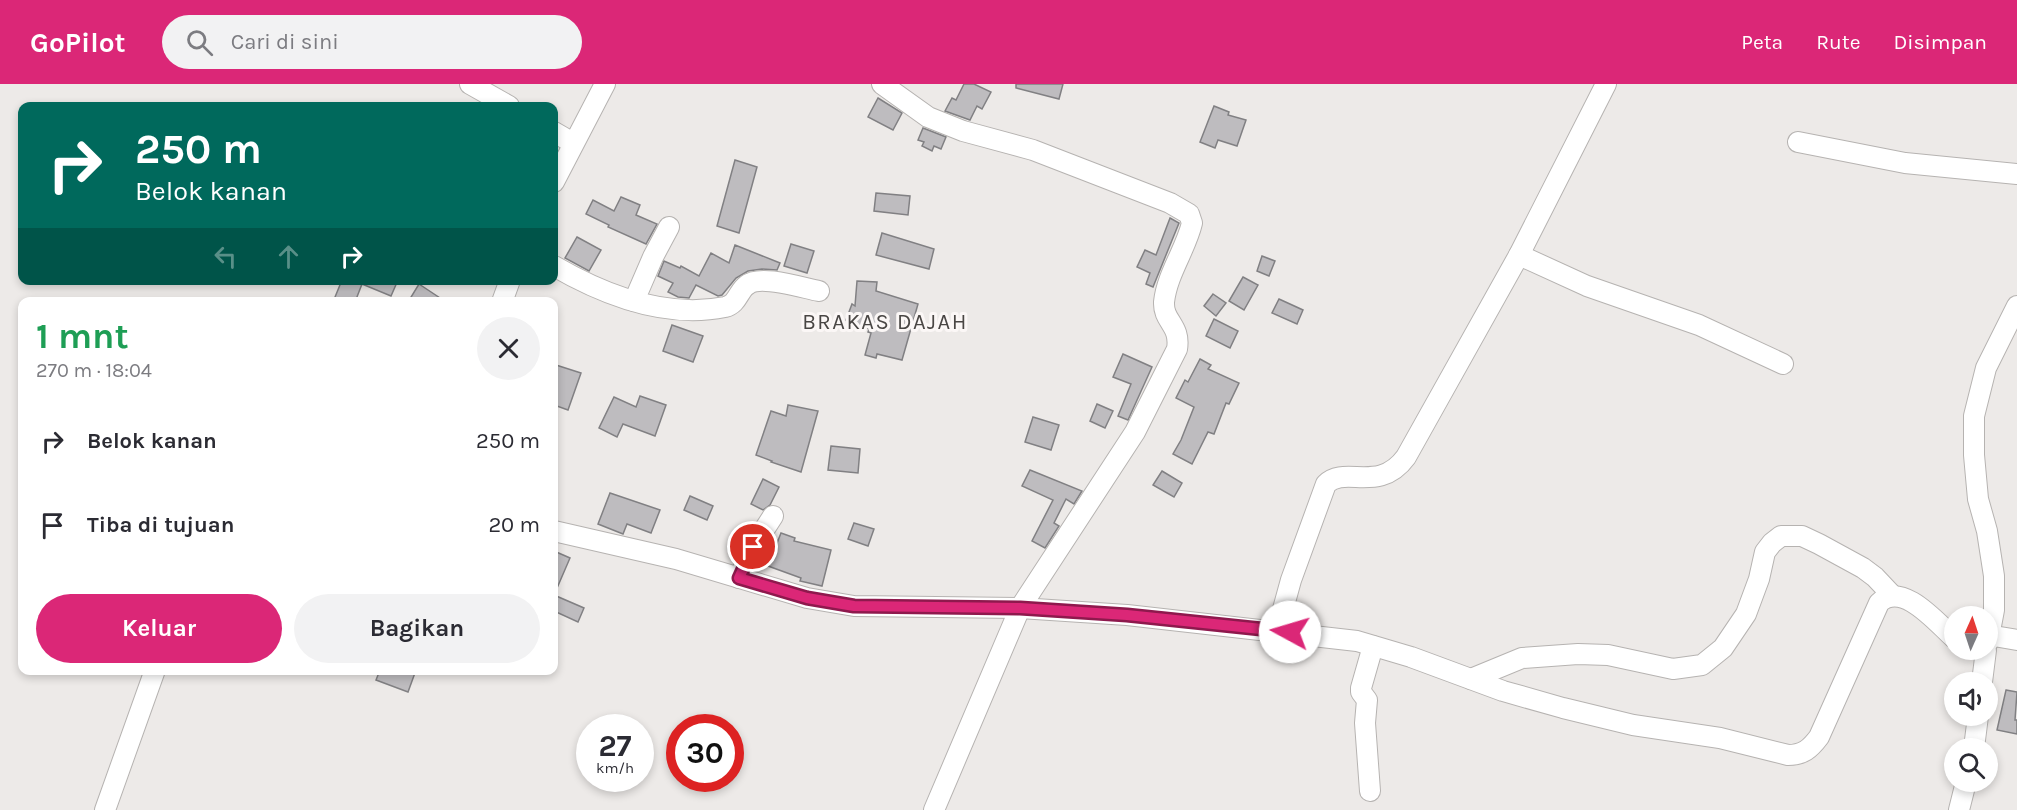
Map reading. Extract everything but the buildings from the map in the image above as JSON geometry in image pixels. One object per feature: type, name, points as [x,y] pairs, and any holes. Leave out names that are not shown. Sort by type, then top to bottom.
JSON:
[{"type":"street","points":[[470,84],[502,102]]},
{"type":"street","points":[[558,174],[605,84]]},
{"type":"street","points":[[882,84],[928,117],[963,131],[1044,154],[1170,203],[1186,211],[1192,219],[1192,226],[1165,299],[1166,315],[1178,334],[1177,349],[1135,432],[1020,608],[934,810]]},
{"type":"street","points":[[1277,631],[1291,580],[1326,484],[1335,478],[1379,477],[1400,465],[1519,255],[1606,84]]},
{"type":"street","points":[[558,134],[573,143]]},
{"type":"street","points":[[1798,142],[1905,163],[2017,174]]},
{"type":"street","points":[[634,301],[669,227]]},
{"type":"street","points":[[1519,255],[1587,286],[1699,325],[1784,364]]},
{"type":"street","points":[[558,268],[603,291],[634,301],[689,309],[724,307],[734,302],[745,286],[752,282],[782,283],[819,291]]},
{"type":"street","points":[[1994,606],[1994,576],[1987,531],[1978,499],[1974,455],[1974,416],[1986,368],[2017,306]]},
{"type":"street","points":[[739,578],[753,547],[773,516]]},
{"type":"street","points":[[558,532],[676,558],[807,598],[854,606],[1020,608],[1127,615],[1357,641],[1411,657],[1503,691],[1633,725],[1720,738],[1788,755],[1807,752],[1819,737],[1879,603],[1884,597],[1901,596],[1910,600],[1944,629]]},
{"type":"street","points":[[1471,679],[1522,658],[1578,654],[1608,655],[1673,669],[1702,665],[1723,648],[1746,614],[1759,579],[1765,552],[1781,536],[1802,536],[1819,544],[1863,568],[1892,595]]},
{"type":"street","points":[[1998,649],[2017,640]]},
{"type":"street","points":[[1370,791],[1365,723],[1367,700],[1362,688],[1373,646]]},
{"type":"street","points":[[105,810],[153,675]]},
{"type":"street","points":[[1959,810],[1964,792]]},
{"type":"district","name":"BRAKAS DAJAH","points":[[885,321]]},
{"type":"route","points":[[753,547],[739,578],[807,598],[854,606],[1020,608],[1127,615],[1290,632]]}]
